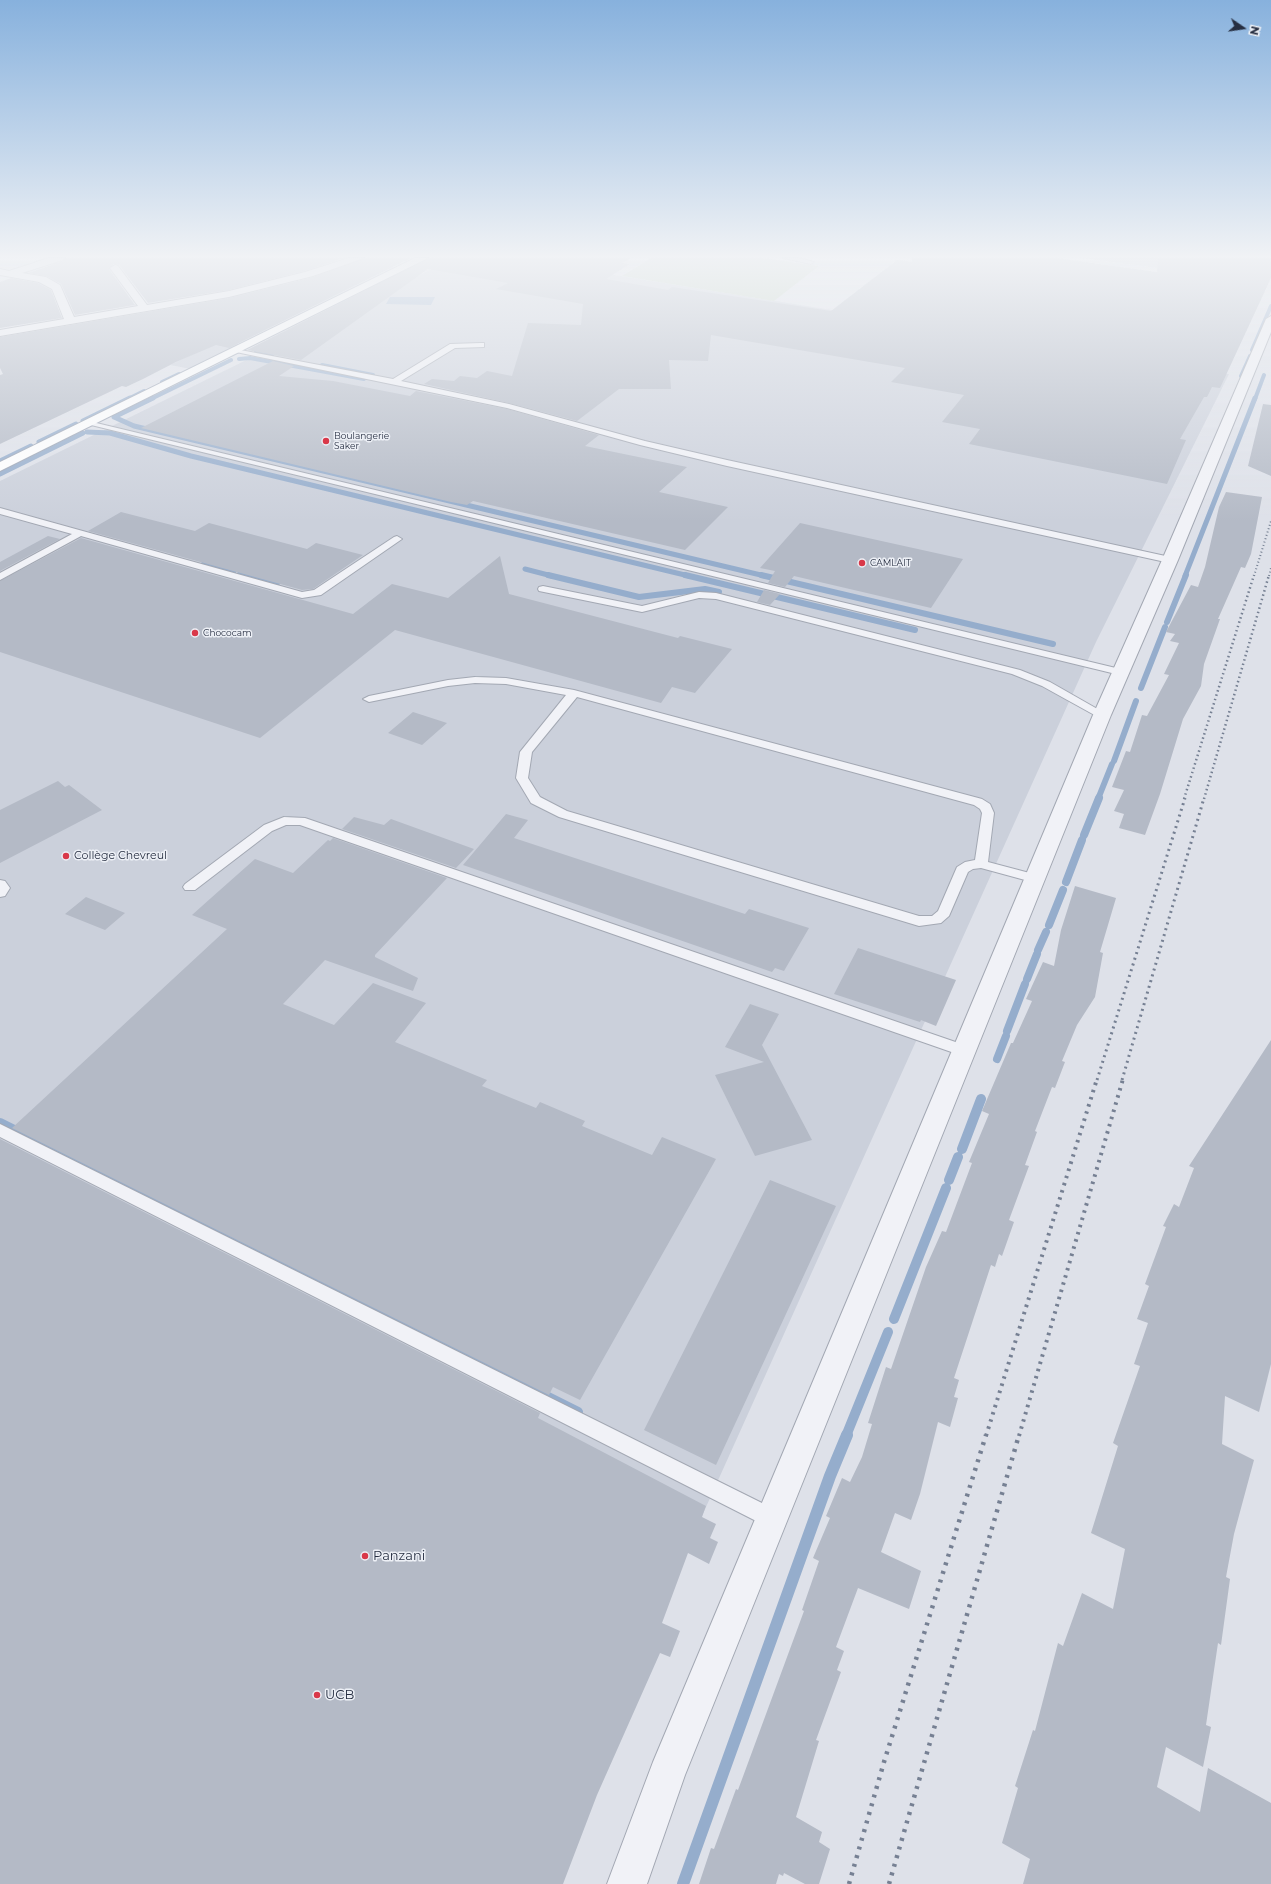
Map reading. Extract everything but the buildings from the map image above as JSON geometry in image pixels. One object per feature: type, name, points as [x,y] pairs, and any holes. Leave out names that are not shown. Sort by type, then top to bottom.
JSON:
[{"type":"main road","points":[[0,467],[245,346]]},
{"type":"street","points":[[627,1884],[666,1775],[771,1518],[1036,879],[1102,715],[1170,560],[1260,346]]},
{"type":"lane","points":[[393,382],[455,346]]},
{"type":"lane","points":[[235,351],[509,406],[644,443],[727,463],[1170,560]]},
{"type":"lane","points":[[90,423],[1120,672]]},
{"type":"lane","points":[[0,510],[302,595],[317,593],[397,539]]},
{"type":"lane","points":[[0,577],[80,533]]},
{"type":"lane","points":[[544,589],[631,608],[642,609],[699,596],[716,596],[1016,672],[1046,684],[1102,715]]},
{"type":"lane","points":[[369,699],[448,682],[475,680],[506,680],[574,693],[978,802],[986,807],[988,813],[981,864]]},
{"type":"lane","points":[[574,693],[526,752],[522,778],[535,800],[563,814],[919,921],[936,920],[944,913],[962,870],[970,865],[981,864],[1036,879]]},
{"type":"lane","points":[[190,886],[268,828],[284,821],[301,821],[965,1051]]},
{"type":"lane","points":[[0,884],[3,888],[0,893]]},
{"type":"lane","points":[[0,1130],[771,1518]]},
{"type":"shaded area","points":[[210,346],[235,346],[191,369],[170,365]]},
{"type":"shaded area","points":[[275,346],[1055,346],[1229,374],[1096,642],[536,1884],[0,1884],[0,481]]},
{"type":"waterway","points":[[1252,350],[1254,346]]},
{"type":"waterway","points":[[256,351],[272,356]]},
{"type":"waterway","points":[[1241,376],[1250,356]]},
{"type":"waterway","points":[[239,359],[250,358],[364,379]]},
{"type":"waterway","points":[[151,399],[231,360]]},
{"type":"waterway","points":[[322,365],[373,375]]},
{"type":"waterway","points":[[162,382],[179,374]]},
{"type":"waterway","points":[[1255,399],[1264,375]]},
{"type":"waterway","points":[[130,398],[144,391]]},
{"type":"waterway","points":[[83,421],[130,398]]},
{"type":"waterway","points":[[153,398],[114,417],[134,426],[765,576]]},
{"type":"waterway","points":[[1185,576],[1255,398]]},
{"type":"waterway","points":[[39,442],[76,424]]},
{"type":"waterway","points":[[87,432],[110,433],[191,456],[689,576]]},
{"type":"waterway","points":[[0,474],[83,433]]},
{"type":"waterway","points":[[0,461],[31,446]]},
{"type":"waterway","points":[[204,563],[234,571]]},
{"type":"waterway","points":[[525,569],[550,576]]},
{"type":"waterway","points":[[240,573],[250,576]]},
{"type":"waterway","points":[[246,575],[277,583]]},
{"type":"waterway","points":[[685,575],[915,630]]},
{"type":"waterway","points":[[761,575],[1053,644]]},
{"type":"waterway","points":[[1167,622],[1186,575]]},
{"type":"waterway","points":[[550,576],[639,597],[705,589],[719,592]]},
{"type":"waterway","points":[[1141,688],[1165,627]]},
{"type":"waterway","points":[[1114,761],[1136,701]]},
{"type":"waterway","points":[[1098,799],[1112,764]]},
{"type":"waterway","points":[[1084,835],[1099,798]]},
{"type":"waterway","points":[[1066,882],[1082,840]]},
{"type":"waterway","points":[[1049,925],[1063,890]]},
{"type":"waterway","points":[[1038,950],[1046,932]]},
{"type":"waterway","points":[[1027,979],[1037,954]]},
{"type":"waterway","points":[[1007,1031],[1025,984]]},
{"type":"waterway","points":[[997,1059],[1006,1036]]},
{"type":"waterway","points":[[962,1149],[981,1099]]},
{"type":"waterway","points":[[0,1123],[578,1412]]},
{"type":"waterway","points":[[949,1180],[958,1157]]},
{"type":"waterway","points":[[894,1319],[946,1188]]},
{"type":"waterway","points":[[846,1436],[888,1332]]},
{"type":"waterway","points":[[683,1884],[830,1476],[847,1435]]},
{"type":"railway","points":[[1254,576],[1271,521]]},
{"type":"railway","points":[[1269,576],[1271,568]]},
{"type":"railway","points":[[1184,799],[1254,575]]},
{"type":"railway","points":[[1204,799],[1269,575]]},
{"type":"railway","points":[[1097,1080],[1185,798]]},
{"type":"railway","points":[[1122,1080],[1204,798]]},
{"type":"railway","points":[[986,1436],[1097,1079]]},
{"type":"railway","points":[[1019,1436],[1123,1079]]},
{"type":"railway","points":[[849,1884],[884,1762],[986,1435]]},
{"type":"railway","points":[[889,1884],[1019,1435]]},
{"type":"place","name":"Boulangerie Saker","points":[[326,441]]},
{"type":"place","name":"CAMLAIT","points":[[862,563]]},
{"type":"place","name":"Chococam","points":[[195,633]]},
{"type":"place","name":"Collège Chevreul","points":[[66,856]]},
{"type":"place","name":"Panzani","points":[[365,1556]]},
{"type":"place","name":"UCB","points":[[317,1695]]}]
